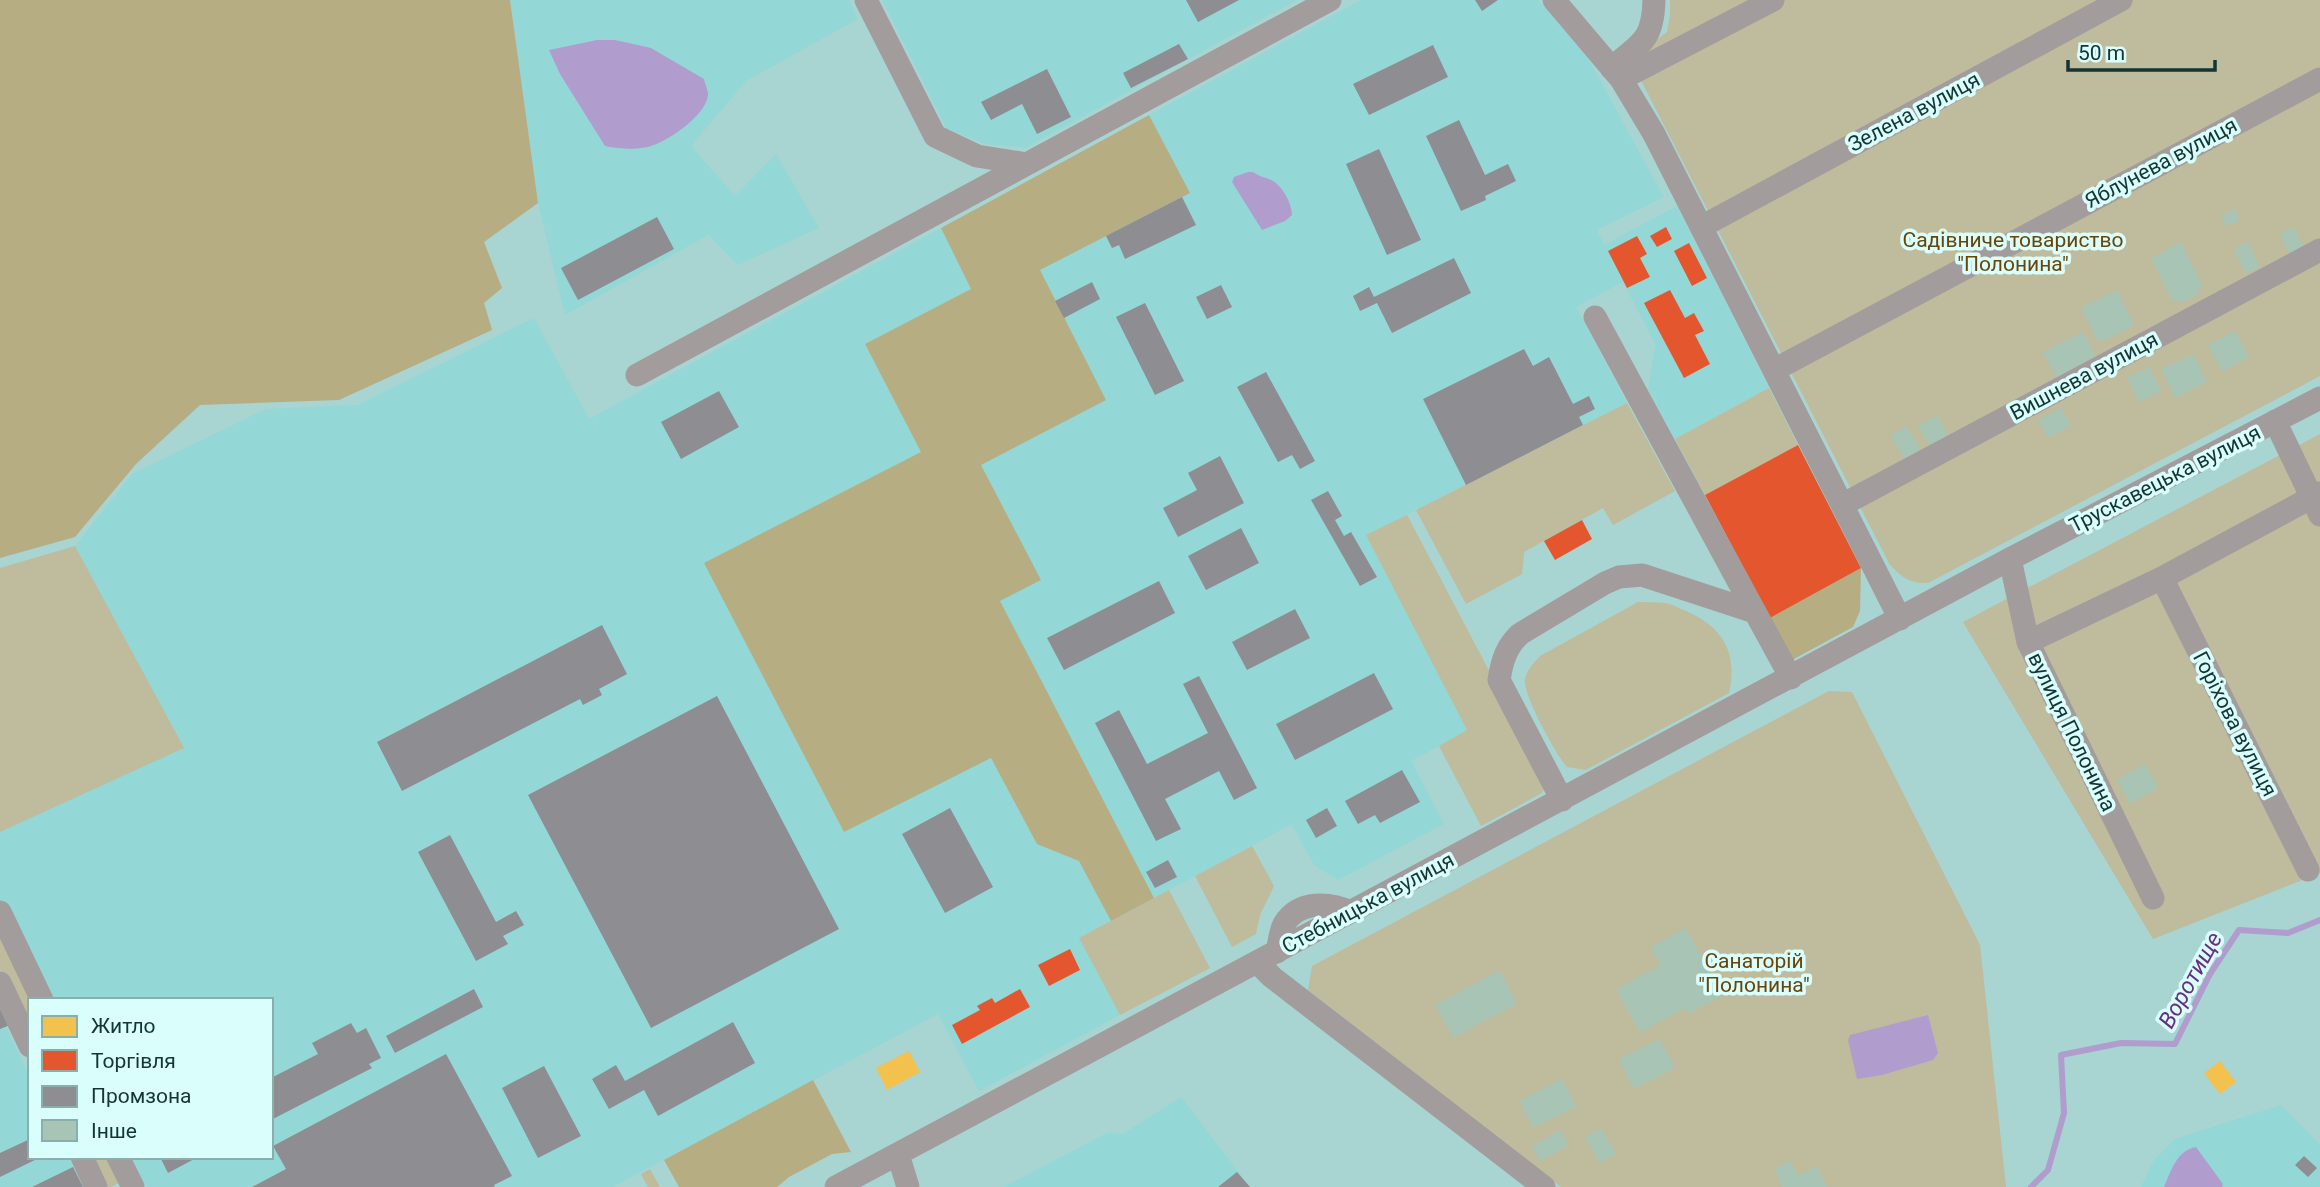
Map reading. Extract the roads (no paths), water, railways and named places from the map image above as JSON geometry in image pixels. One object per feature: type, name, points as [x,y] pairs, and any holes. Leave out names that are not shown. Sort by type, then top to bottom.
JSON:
[{"type":"street","points":[[866,0],[935,136],[977,156],[1027,164]]},
{"type":"street","points":[[637,375],[1330,0]]},
{"type":"street","points":[[1554,0],[1616,74],[1654,134],[1846,503],[1900,619]]},
{"type":"street","points":[[1616,74],[1647,38],[1654,18],[1654,0]]},
{"type":"street","points":[[1616,74],[1773,0]]},
{"type":"street","name":"Зелена вулиця","points":[[1704,226],[2122,0]]},
{"type":"street","name":"Яблунева вулиця","points":[[1777,368],[2320,79]]},
{"type":"street","name":"Вишнева вулиця","points":[[1846,503],[2320,250]]},
{"type":"street","points":[[1595,317],[1791,678]]},
{"type":"street","name":"Трускавецька вулиця","points":[[1900,619],[2320,398]]},
{"type":"street","points":[[2028,642],[2317,502],[2275,421]]},
{"type":"street","name":"вулиця Полонина","points":[[2010,559],[2028,642],[2153,898]]},
{"type":"street","points":[[1562,800],[1499,680],[1506,652],[1520,634],[1605,583],[1630,575],[1642,575],[1755,612]]},
{"type":"street","name":"Горіхова вулиця","points":[[2162,578],[2308,870]]},
{"type":"street","name":"Стебницька вулиця","points":[[836,1187],[1269,963],[1351,912],[1900,619]]},
{"type":"street","points":[[0,912],[42,998]]},
{"type":"street","points":[[1269,963],[1544,1187]]},
{"type":"street","points":[[0,983],[28,1042]]},
{"type":"street","points":[[898,1154],[908,1187]]},
{"type":"street","points":[[83,1159],[96,1187]]},
{"type":"street","points":[[119,1159],[133,1187]]},
{"type":"waterway","name":"Воротище","points":[[2031,1187],[2048,1170],[2064,1113],[2061,1055],[2121,1043],[2175,1044],[2210,974],[2239,930],[2288,933],[2320,920]]},
{"type":"park label","name":"Садівниче товариство \"Полонина\"","points":[[2013,252]]},
{"type":"park label","name":"Санаторій \"Полонина\"","points":[[1754,973]]}]
